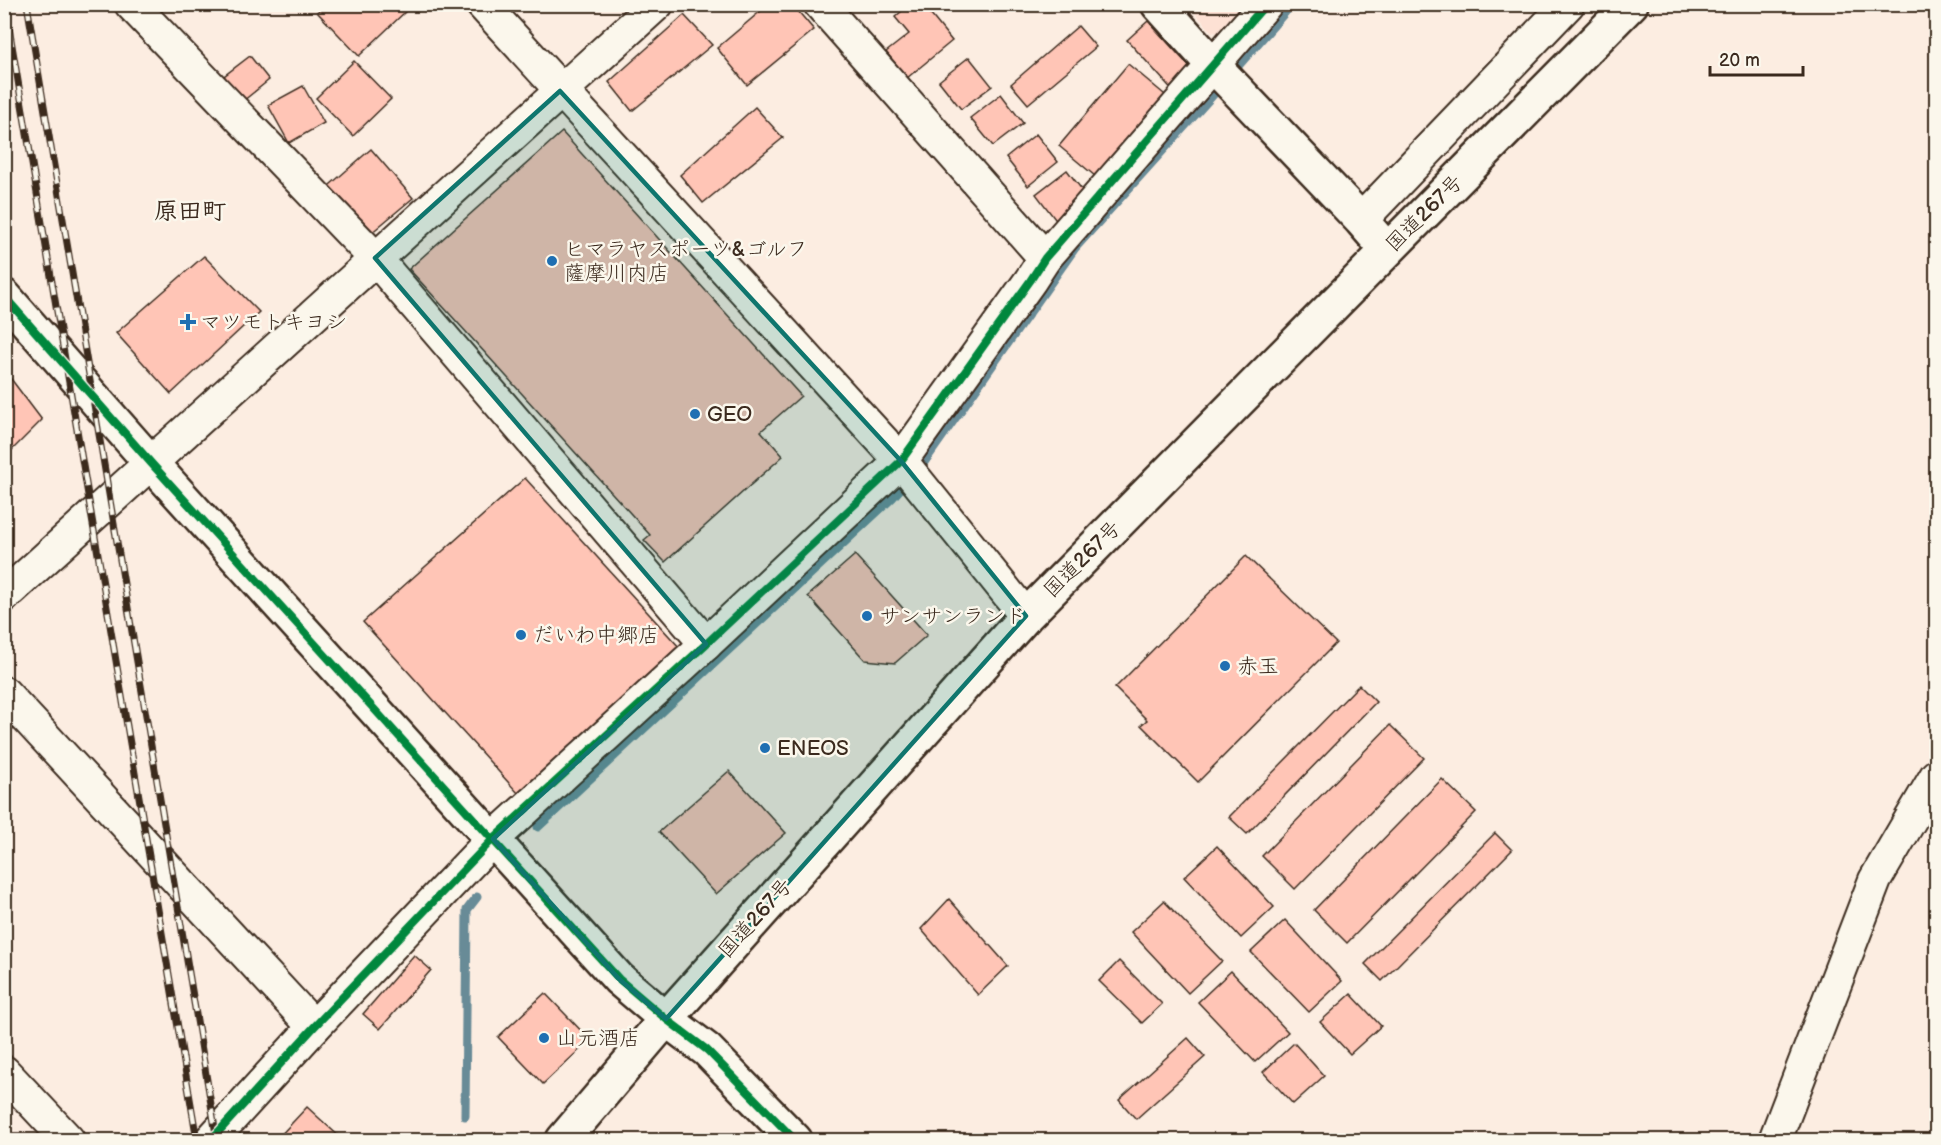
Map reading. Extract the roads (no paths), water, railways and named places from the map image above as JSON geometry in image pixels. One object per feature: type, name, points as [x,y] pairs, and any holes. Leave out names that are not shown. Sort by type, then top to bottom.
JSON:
[{"type":"main road","points":[[1158,4],[1387,250]]},
{"type":"main road","name":"国道267号","points":[[563,1140],[666,1019],[1026,616],[1631,4]]},
{"type":"main road","points":[[4,296],[151,463],[619,979],[707,1050],[795,1140]]},
{"type":"street","points":[[131,4],[375,258],[706,644]]},
{"type":"street","points":[[482,4],[908,470],[1026,616]]},
{"type":"street","points":[[4,596],[657,4]]},
{"type":"street","points":[[820,4],[1045,258]]},
{"type":"street","points":[[211,1140],[493,839],[706,644],[908,470],[1045,258],[1221,74],[1266,4]]},
{"type":"street","points":[[1361,220],[1568,4]]},
{"type":"street","points":[[4,693],[314,1028]]},
{"type":"street","points":[[1775,1140],[1875,880],[1936,776]]},
{"type":"street","points":[[4,1072],[68,1140]]},
{"type":"waterway","points":[[538,827],[892,498],[925,461],[1075,248],[1292,4]]},
{"type":"waterway","points":[[465,1116],[467,910],[477,897]]},
{"type":"railway","points":[[5,4],[197,1140]]},
{"type":"railway","points":[[27,4],[217,1140]]},
{"type":"place","name":"ヒマラヤスポーツ&ゴルフ 薩摩川内店","points":[[552,261]]},
{"type":"place","name":"マツモトキヨシ","points":[[188,322]]},
{"type":"place","name":"GEO","points":[[695,414]]},
{"type":"place","name":"サンサンランド","points":[[867,616]]},
{"type":"place","name":"だいわ中郷店","points":[[521,635]]},
{"type":"place","name":"赤玉","points":[[1225,666]]},
{"type":"place","name":"ENEOS","points":[[765,748]]},
{"type":"place","name":"山元酒店","points":[[544,1038]]},
{"type":"district","name":"原田町","points":[[190,211]]}]
